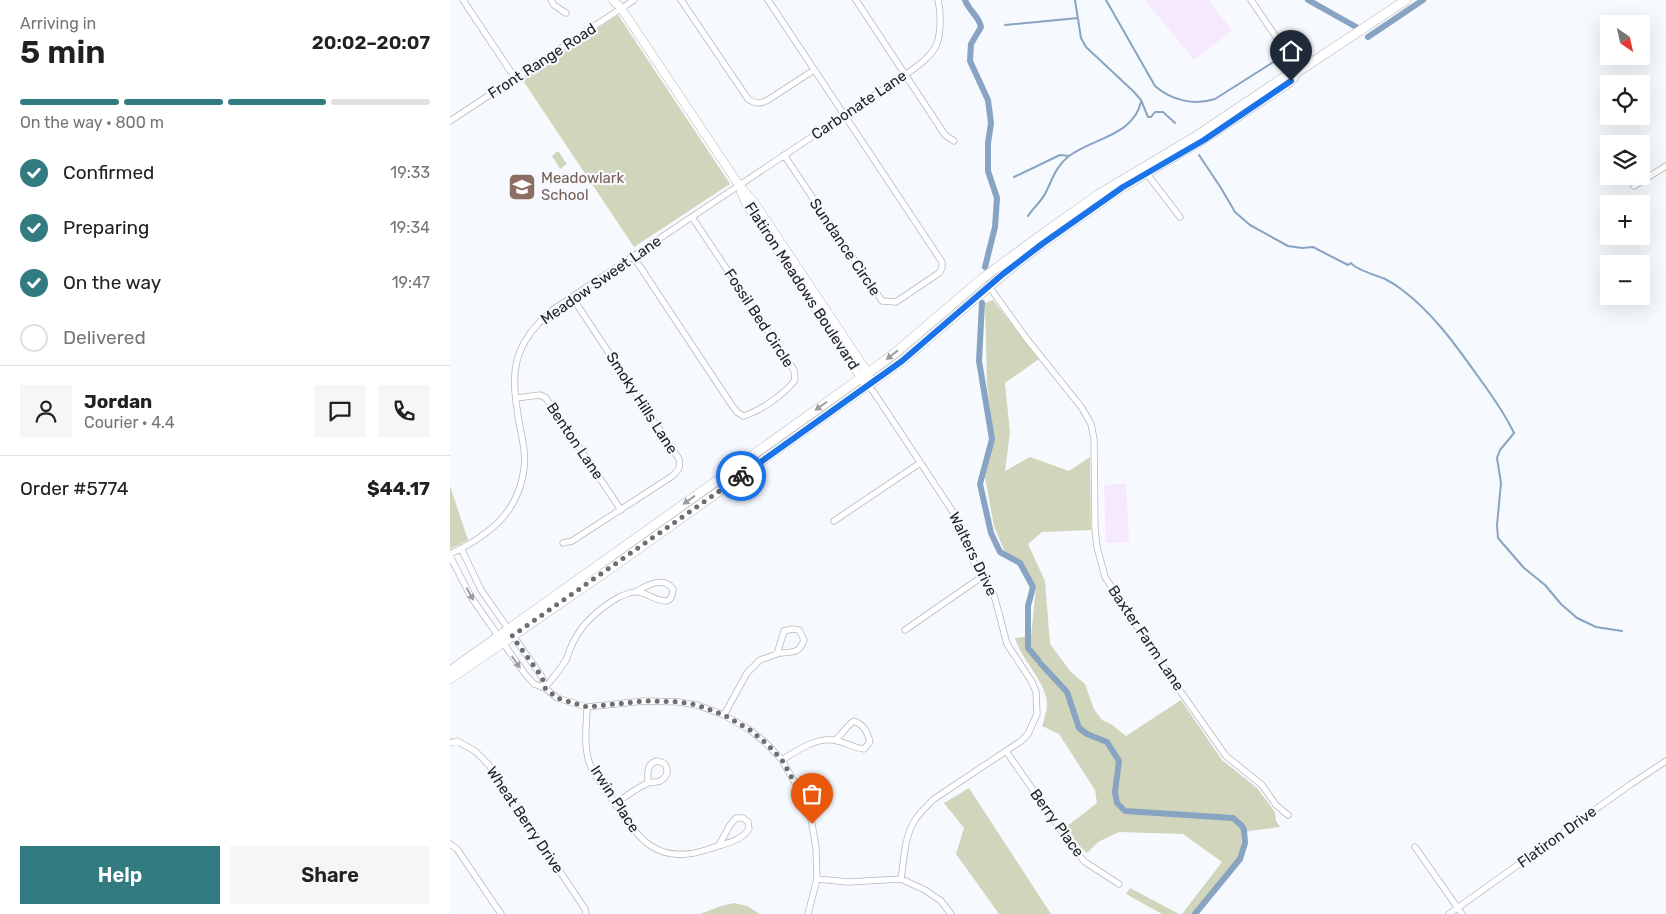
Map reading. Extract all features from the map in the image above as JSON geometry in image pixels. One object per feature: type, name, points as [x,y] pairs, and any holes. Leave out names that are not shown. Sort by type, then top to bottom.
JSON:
[{"type":"main road","points":[[450,671],[510,633],[871,387],[1037,238],[1099,194],[1198,135],[1286,76],[1299,71],[1406,0]]},
{"type":"main road","points":[[510,633],[864,376],[986,282],[1104,200],[1204,140],[1291,81],[1299,71]]},
{"type":"main road","points":[[450,679],[501,639]]},
{"type":"street","points":[[463,0],[515,78]]},
{"type":"street","points":[[550,0],[566,13]]},
{"type":"street","name":"Flatiron Meadows Boulevard","points":[[613,0],[621,8],[739,185],[748,207],[871,387]]},
{"type":"street","name":"Flatiron Meadows Boulevard","points":[[618,0],[621,8]]},
{"type":"street","name":"Front Range Road","points":[[451,119],[634,0]]},
{"type":"street","points":[[682,0],[748,100],[753,103],[761,104],[814,70]]},
{"type":"street","points":[[768,0],[845,115]]},
{"type":"street","points":[[856,0],[945,135],[954,141]]},
{"type":"street","name":"Carbonate Lane","points":[[739,185],[905,75],[926,58],[936,46],[940,28],[938,0]]},
{"type":"street","points":[[1251,0],[1299,71]]},
{"type":"street","name":"Sundance Circle","points":[[784,155],[882,301],[896,302],[940,273],[942,262],[845,115]]},
{"type":"street","points":[[1634,186],[1666,166]]},
{"type":"street","points":[[1147,174],[1180,217]]},
{"type":"street","name":"Meadow Sweet Lane","points":[[450,555],[477,540],[499,522],[519,489],[524,468],[524,451],[516,398],[515,374],[517,362],[526,340],[536,325],[551,311],[739,185]]},
{"type":"street","name":"Fossil Bed Circle","points":[[633,256],[733,407],[743,416],[762,407],[789,388],[795,380],[794,370],[692,217]]},
{"type":"street","name":"Baxter Farm Lane","points":[[986,282],[1026,338],[1082,408],[1091,424],[1094,439],[1095,529],[1097,547],[1105,577],[1162,665],[1226,756],[1262,785],[1276,805],[1288,815]]},
{"type":"street","name":"Smoky Hills Lane","points":[[563,543],[572,541],[671,477],[678,471],[680,465],[679,459],[572,297]]},
{"type":"street","name":"Walters Drive","points":[[871,387],[953,512],[973,561],[994,595],[1007,644],[1032,682],[1038,703],[1037,714],[1028,734],[934,799],[914,821],[907,840],[901,880]]},
{"type":"street","name":"Benton Lane","points":[[516,398],[540,395],[546,398],[621,510]]},
{"type":"street","points":[[834,521],[920,463]]},
{"type":"street","points":[[461,548],[481,590],[542,677],[545,688]]},
{"type":"street","points":[[450,555],[471,597],[525,674],[534,684],[545,688],[557,698],[587,707],[644,701],[680,702],[697,705],[724,715],[750,730],[767,744],[782,760],[808,807],[816,848],[817,879],[808,914]]},
{"type":"street","points":[[905,630],[983,576]]},
{"type":"street","points":[[545,688],[565,661],[575,638],[584,625],[612,601],[646,586],[661,582],[668,583],[673,589],[671,597],[662,602],[637,591]]},
{"type":"street","points":[[724,715],[747,673],[760,660],[777,654],[795,652],[801,648],[804,640],[799,630],[792,628],[784,632],[777,654]]},
{"type":"street","name":"Irwin Place","points":[[587,707],[587,752],[598,779],[637,835],[646,843],[663,852],[677,855],[692,854],[719,845],[737,839],[746,834],[749,829],[748,822],[743,818],[736,818],[719,845]]},
{"type":"street","points":[[782,760],[804,746],[824,740],[835,740],[855,748],[864,748],[870,742],[868,732],[862,724],[854,721],[847,725],[835,740]]},
{"type":"street","name":"Wheat Berry Drive","points":[[450,744],[457,741],[475,751],[489,765],[585,909],[586,914]]},
{"type":"street","name":"Berry Place","points":[[1006,751],[1076,852],[1085,862],[1120,884]]},
{"type":"street","name":"Flatiron Drive","points":[[1449,914],[1624,789],[1665,764]]},
{"type":"street","points":[[615,804],[648,782]]},
{"type":"street","points":[[450,844],[457,849],[501,914]]},
{"type":"street","points":[[1415,847],[1462,914]]},
{"type":"street","points":[[817,879],[848,882],[901,880],[926,890],[940,901],[951,914]]},
{"type":"shaded area","points":[[1145,0],[1208,0],[1232,30],[1194,60]]},
{"type":"shaded area","points":[[1126,484],[1129,542],[1106,543],[1104,485]]},
{"type":"green space","points":[[618,15],[730,184],[634,247],[522,79]]},
{"type":"green space","points":[[558,151],[567,164],[560,169],[552,156]]},
{"type":"green space","points":[[993,300],[1039,359],[1005,383],[1010,432],[1005,471],[1030,457],[1069,471],[1090,457],[1091,530],[1042,532],[1028,544],[1045,581],[1050,644],[1071,672],[1085,684],[1094,709],[1102,720],[1111,724],[1126,736],[1181,700],[1222,760],[1257,788],[1275,812],[1276,821],[1280,827],[1242,832],[1240,857],[1195,914],[1182,914],[1222,862],[1183,834],[1119,832],[1098,842],[1087,853],[1079,846],[1066,827],[1097,803],[1095,790],[1059,734],[1042,726],[1047,707],[1044,690],[1015,638],[1031,636],[1036,587],[1022,565],[1004,550],[994,526],[985,477],[994,440],[987,385],[985,303]]},
{"type":"green space","points":[[450,486],[468,540],[450,549]]},
{"type":"green space","points":[[969,788],[1051,914],[999,914],[956,854],[964,828],[944,803]]},
{"type":"green space","points":[[1130,888],[1179,914],[1162,914],[1126,894]]},
{"type":"green space","points":[[734,903],[747,906],[760,914],[700,914],[721,906]]},
{"type":"waterway","points":[[965,0],[981,27],[971,44],[970,61],[988,100],[991,123],[988,143],[988,171],[997,198],[995,227],[985,267]]},
{"type":"waterway","points":[[1075,0],[1081,38],[1086,47],[1141,100],[1148,117],[1151,117],[1155,112],[1163,112],[1175,123]]},
{"type":"waterway","points":[[1106,0],[1155,86],[1175,98],[1191,102],[1215,99],[1275,61]]},
{"type":"waterway","points":[[1308,0],[1358,28]]},
{"type":"waterway","points":[[1368,37],[1423,0]]},
{"type":"waterway","points":[[1005,25],[1078,18]]},
{"type":"waterway","points":[[1028,216],[1044,195],[1061,164],[1079,150],[1121,129],[1137,113],[1141,102]]},
{"type":"waterway","points":[[1014,177],[1060,155],[1069,156]]},
{"type":"waterway","points":[[1199,155],[1235,212],[1250,225],[1288,246],[1313,247],[1348,265],[1351,263],[1362,270],[1385,279],[1412,298],[1433,318],[1502,410],[1514,433],[1500,450],[1497,458],[1501,483],[1497,525],[1498,538],[1524,568],[1545,585],[1561,604],[1577,618],[1596,627],[1622,631]]},
{"type":"waterway","points":[[982,303],[979,361],[992,439],[980,484],[991,533],[1000,552],[1020,563],[1033,587],[1028,606],[1028,648],[1038,660]]},
{"type":"waterway","points":[[1041,664],[1067,692],[1079,728],[1087,734],[1107,742],[1119,761],[1115,792],[1117,803],[1125,811],[1233,818],[1242,826],[1245,843],[1240,859],[1195,914]]},
{"type":"way so far","points":[[741,476],[512,636],[542,677],[545,688],[557,698],[587,707],[644,701],[680,702],[697,705],[724,715],[750,730],[782,760],[808,807],[812,824]]},
{"type":"place","name":"Meadowlark School","points":[[522,187]]},
{"type":"route","points":[[741,476],[902,361],[1016,263],[1042,244],[1123,187],[1204,140],[1291,81]]}]
